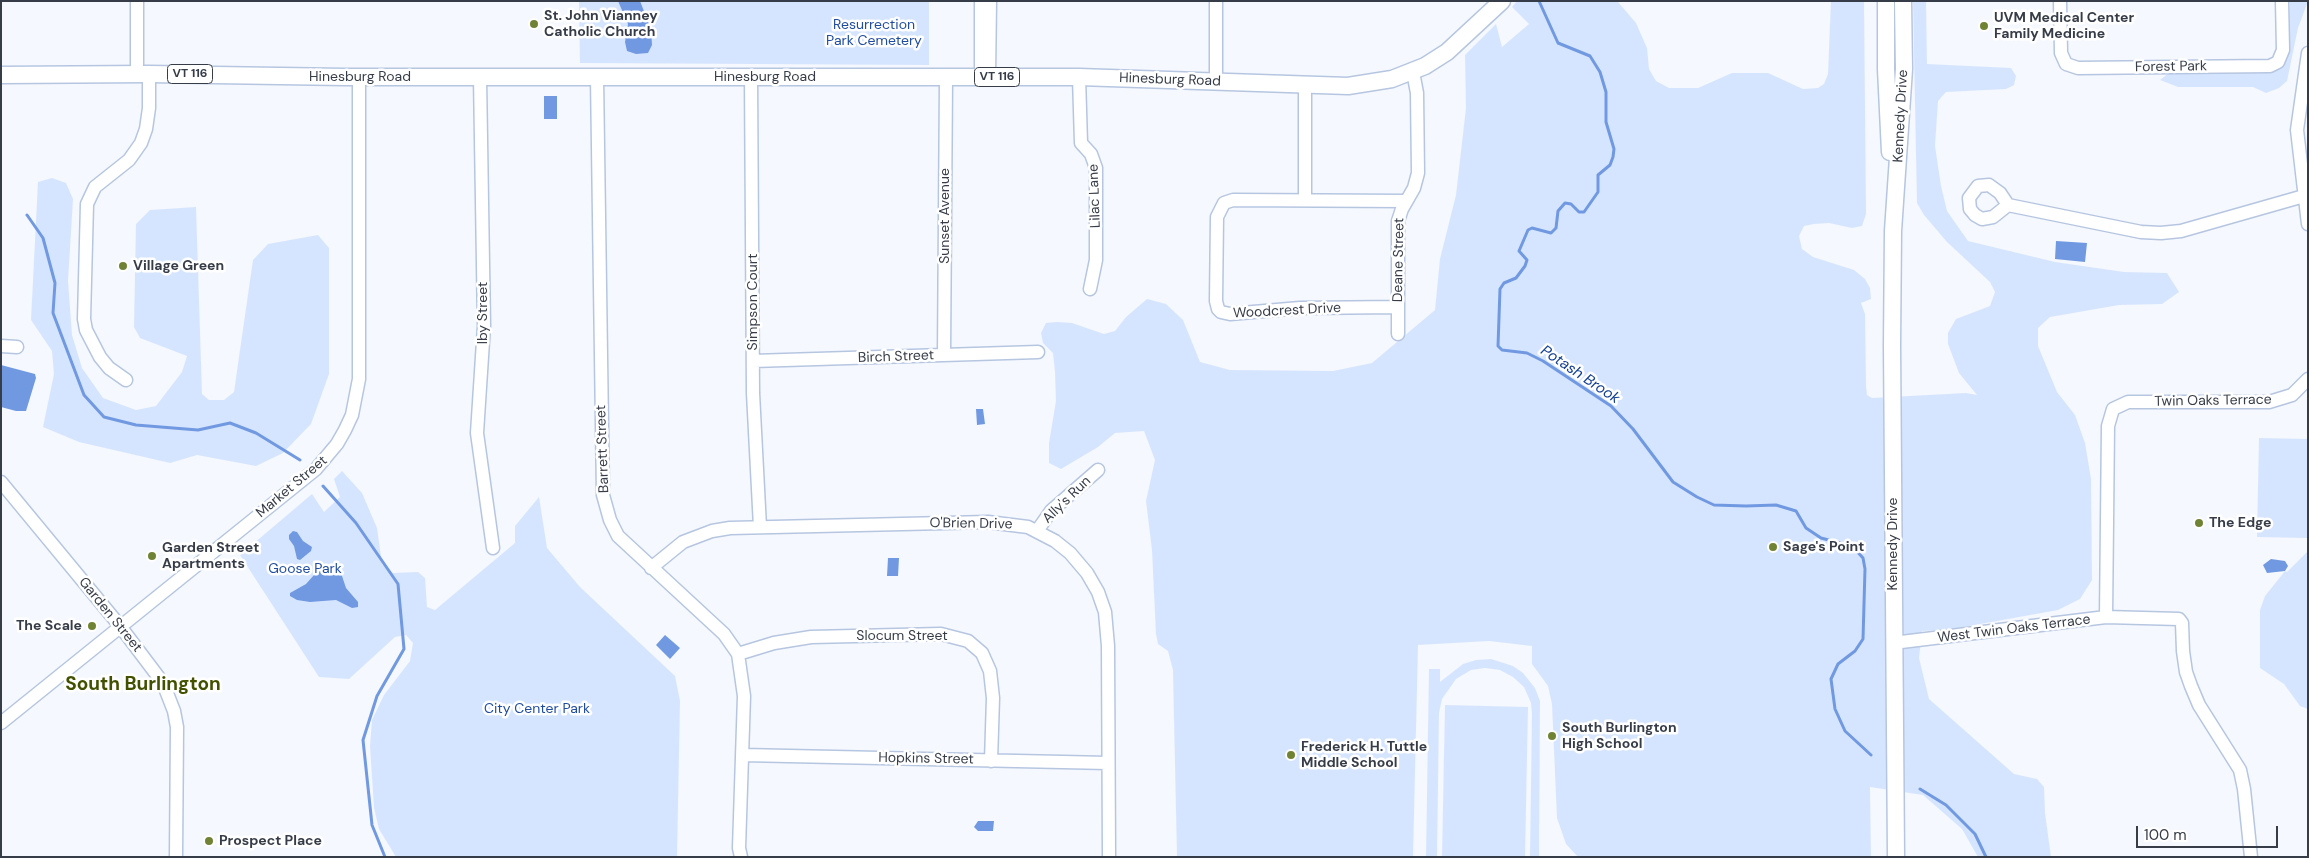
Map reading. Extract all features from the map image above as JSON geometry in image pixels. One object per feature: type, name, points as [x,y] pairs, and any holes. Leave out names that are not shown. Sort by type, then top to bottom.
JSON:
[{"type":"main road","name":"Hinesburg Road","points":[[1,75],[985,77],[1360,85],[1392,79],[1413,72],[1447,52],[1502,1]]},
{"type":"main road","name":"Kennedy Drive","points":[[1886,1],[1886,69],[1893,231],[1892,344],[1896,857]]},
{"type":"main road","name":"Kennedy Drive","points":[[1893,231],[1904,69],[1903,1]]},
{"type":"street","points":[[126,380],[109,368],[100,357],[86,330],[84,319],[87,204],[95,187],[129,160],[142,143],[149,108],[143,74],[136,1]]},
{"type":"street","points":[[981,1],[985,77]]},
{"type":"street","points":[[985,77],[990,1]]},
{"type":"street","points":[[1216,1],[1216,82]]},
{"type":"street","name":"Forest Park","points":[[2060,1],[2061,54],[2066,64],[2078,68],[2270,66],[2278,62],[2283,50],[2282,1]]},
{"type":"street","points":[[2308,53],[2298,122],[2308,224]]},
{"type":"street","name":"Deane Street","points":[[1398,334],[1397,226],[1399,215],[1414,188],[1418,173],[1417,93],[1413,72]]},
{"type":"street","name":"Market Street","points":[[1,723],[316,469],[346,430],[352,415],[359,380],[359,77]]},
{"type":"street","name":"Iby Street","points":[[480,77],[484,326],[478,433],[493,548]]},
{"type":"street","name":"Barrett Street","points":[[597,77],[603,495],[610,520],[618,536],[724,634],[738,654],[744,696],[739,848],[741,857]]},
{"type":"street","name":"Simpson Court","points":[[751,77],[753,360],[760,527]]},
{"type":"street","name":"Sunset Avenue","points":[[944,355],[946,78]]},
{"type":"street","name":"Lilac Lane","points":[[1080,78],[1081,143],[1091,154],[1096,168],[1096,260],[1090,288]]},
{"type":"street","points":[[1304,85],[1304,200]]},
{"type":"street","points":[[2008,205],[2141,232],[2161,233],[2181,231],[2304,196]]},
{"type":"street","name":"Woodcrest Drive","points":[[1398,307],[1308,308],[1230,314],[1218,309],[1216,301],[1217,217],[1220,207],[1224,203],[1233,200],[1406,201]]},
{"type":"street","points":[[1,346],[17,347]]},
{"type":"street","name":"Birch Street","points":[[753,360],[1038,352]]},
{"type":"street","name":"Twin Oaks Terrace","points":[[2113,409],[2128,402],[2269,402],[2292,395],[2308,379]]},
{"type":"street","name":"West Twin Oaks Terrace","points":[[1894,643],[2106,617],[2108,426],[2113,409]]},
{"type":"street","name":"Ally's Run","points":[[1038,531],[1051,512],[1098,470]]},
{"type":"street","name":"Garden Street","points":[[1,482],[120,626],[163,683],[174,711],[177,760],[176,857]]},
{"type":"street","name":"O'Brien Drive","points":[[651,568],[675,548],[692,538],[721,529],[988,522],[1015,524],[1038,531],[1055,541],[1080,562],[1093,581],[1102,603],[1108,640],[1109,857]]},
{"type":"street","points":[[2106,617],[2179,619],[2182,623],[2183,652],[2186,672],[2191,686],[2199,705],[2240,770],[2244,789],[2251,857]]},
{"type":"street","name":"Slocum Street","points":[[738,654],[774,643],[811,637],[950,634],[968,640],[982,653],[990,671],[993,698],[990,760]]},
{"type":"street","name":"Hopkins Street","points":[[743,754],[1108,763]]},
{"type":"green space","name":"Resurrection Park Cemetery","points":[[579,1],[929,1],[929,65],[580,63]]},
{"type":"green space","points":[[1517,1],[1618,2],[1636,23],[1647,48],[1649,69],[1656,81],[1669,88],[1698,88],[1732,73],[1768,73],[1803,89],[1818,88],[1824,84],[1828,74],[1831,1],[1864,1],[1866,214],[1862,226],[1852,228],[1829,223],[1814,224],[1804,226],[1799,236],[1802,249],[1813,257],[1854,270],[1865,279],[1870,288],[1871,299],[1861,303],[1865,314],[1867,395],[1872,398],[1966,393],[1977,395],[1959,373],[1948,344],[1948,333],[1956,319],[1990,306],[1995,292],[1990,282],[1947,242],[1924,215],[1917,203],[1913,1],[1926,1],[1927,64],[2011,68],[2016,76],[2014,85],[2006,89],[1946,92],[1938,101],[1935,146],[1941,186],[1947,211],[1968,241],[2055,262],[2124,272],[2167,273],[2179,292],[2162,304],[2119,305],[2050,317],[2038,328],[2038,346],[2057,392],[2075,415],[2085,443],[2091,479],[2092,580],[2080,599],[2058,610],[1947,630],[1922,631],[1919,658],[1929,699],[2014,774],[2037,779],[2044,787],[2045,813],[2051,857],[1978,857],[1962,829],[1923,795],[1870,787],[1871,857],[1578,857],[1566,844],[1557,818],[1552,704],[1548,686],[1532,664],[1532,646],[1489,641],[1418,645],[1413,857],[1177,857],[1173,670],[1168,651],[1158,644],[1156,634],[1152,550],[1146,501],[1155,460],[1144,431],[1115,433],[1098,447],[1061,469],[1049,463],[1049,443],[1056,401],[1055,372],[1053,353],[1043,343],[1041,333],[1046,323],[1057,322],[1072,323],[1104,334],[1115,331],[1126,317],[1147,299],[1166,304],[1183,320],[1200,362],[1230,370],[1333,371],[1372,363],[1435,310],[1440,259],[1456,195],[1466,108],[1465,55],[1496,24],[1502,47],[1529,24],[1512,7]]},
{"type":"green space","points":[[2290,1],[2308,1],[2298,28],[2287,81],[2279,88],[2266,93],[2253,87],[2178,87],[2160,80],[2169,73],[2272,72],[2280,68],[2288,51]]},
{"type":"green space","points":[[52,178],[66,183],[73,199],[68,281],[72,335],[82,368],[103,398],[136,410],[156,406],[182,372],[187,356],[140,338],[134,327],[136,224],[150,210],[196,207],[202,394],[209,400],[224,400],[234,392],[253,260],[268,244],[318,235],[329,248],[329,374],[311,424],[283,453],[256,466],[197,455],[170,463],[79,442],[43,427],[54,374],[52,351],[31,320],[38,182]]},
{"type":"green space","name":"The Edge","points":[[2259,438],[2308,439],[2307,538],[2257,537]]},
{"type":"green space","name":"City Center Park","points":[[342,471],[362,493],[377,528],[382,564],[393,573],[418,572],[425,578],[427,607],[435,610],[515,543],[515,526],[539,497],[547,548],[580,587],[675,676],[680,701],[677,857],[396,857],[379,829],[374,808],[370,746],[372,720],[384,695],[410,661],[413,643],[406,635],[395,637],[349,679],[319,677],[240,555],[312,494],[324,512],[340,497],[334,479]]},
{"type":"green space","points":[[2308,551],[2308,709],[2300,706],[2284,684],[2260,668],[2260,610],[2265,596],[2285,571],[2287,572]]},
{"type":"green space","points":[[1491,659],[1513,666],[1523,673],[1535,688],[1540,701],[1539,857],[1530,857],[1531,703],[1524,687],[1513,677],[1500,670],[1485,668],[1471,670],[1456,679],[1442,699],[1439,713],[1437,857],[1426,857],[1429,669],[1440,669],[1440,682],[1463,664],[1476,660]]},
{"type":"green space","points":[[1445,705],[1528,707],[1525,857],[1442,857]]},
{"type":"water","points":[[618,1],[640,1],[651,29],[652,45],[648,53],[636,54],[627,51],[625,42],[628,24]]},
{"type":"water","points":[[544,96],[557,96],[557,119],[544,119]]},
{"type":"water","points":[[2056,241],[2087,243],[2085,262],[2055,259]]},
{"type":"water","points":[[1,365],[35,374],[36,378],[26,411],[16,411],[1,407]]},
{"type":"water","points":[[976,409],[983,409],[985,424],[977,425]]},
{"type":"water","points":[[293,531],[297,532],[303,541],[312,547],[311,551],[300,560],[297,559],[294,546],[289,539],[289,535]]},
{"type":"water","points":[[888,558],[899,558],[898,576],[887,576]]},
{"type":"water","points":[[2271,559],[2285,561],[2288,566],[2285,571],[2267,573],[2263,565]]},
{"type":"water","points":[[332,564],[339,567],[346,588],[358,602],[358,607],[352,608],[336,600],[310,602],[297,600],[290,596],[290,593],[306,584],[322,566]]},
{"type":"water","points":[[665,635],[680,648],[670,659],[656,645]]},
{"type":"water","points":[[978,821],[994,821],[993,831],[978,831],[974,827]]},
{"type":"waterway","name":"Potash Brook","points":[[1539,1],[1558,43],[1590,56],[1600,72],[1606,92],[1606,122],[1614,149],[1610,165],[1598,175],[1598,192],[1584,212],[1579,212],[1571,204],[1565,203],[1558,211],[1556,228],[1551,233],[1532,228],[1528,230],[1519,251],[1527,260],[1525,266],[1516,278],[1504,283],[1500,289],[1498,346],[1502,350],[1527,353],[1543,361],[1611,406],[1633,429],[1673,482],[1697,497],[1714,505],[1776,505],[1796,511],[1806,528],[1821,538],[1852,546],[1863,558],[1865,569],[1863,639],[1855,651],[1838,664],[1831,679],[1835,709],[1845,731],[1871,755]]},
{"type":"waterway","points":[[27,215],[43,238],[55,283],[53,313],[84,395],[104,417],[136,425],[198,430],[230,423],[256,433],[300,460]]},
{"type":"waterway","points":[[323,486],[356,523],[398,584],[404,649],[377,696],[363,740],[372,825],[385,857]]},
{"type":"waterway","name":"Potash Brook","points":[[1920,789],[1946,805],[1975,834],[1986,857]]},
{"type":"place","name":"St. John Vianney Catholic Church","points":[[534,24]]},
{"type":"place","name":"UVM Medical Center Family Medicine","points":[[1984,26]]},
{"type":"place","name":"Village Green","points":[[123,266]]},
{"type":"place","name":"The Edge","points":[[2199,523]]},
{"type":"place","name":"Sage's Point","points":[[1773,547]]},
{"type":"place","name":"Garden Street Apartments","points":[[152,556]]},
{"type":"place","name":"The Scale","points":[[92,626]]},
{"type":"place","name":"South Burlington High School","points":[[1552,736]]},
{"type":"place","name":"Frederick H. Tuttle Middle School","points":[[1291,755]]},
{"type":"place","name":"Prospect Place","points":[[209,841]]},
{"type":"district","name":"South Burlington","points":[[143,685]]},
{"type":"park label","name":"Goose Park","points":[[305,569]]}]
